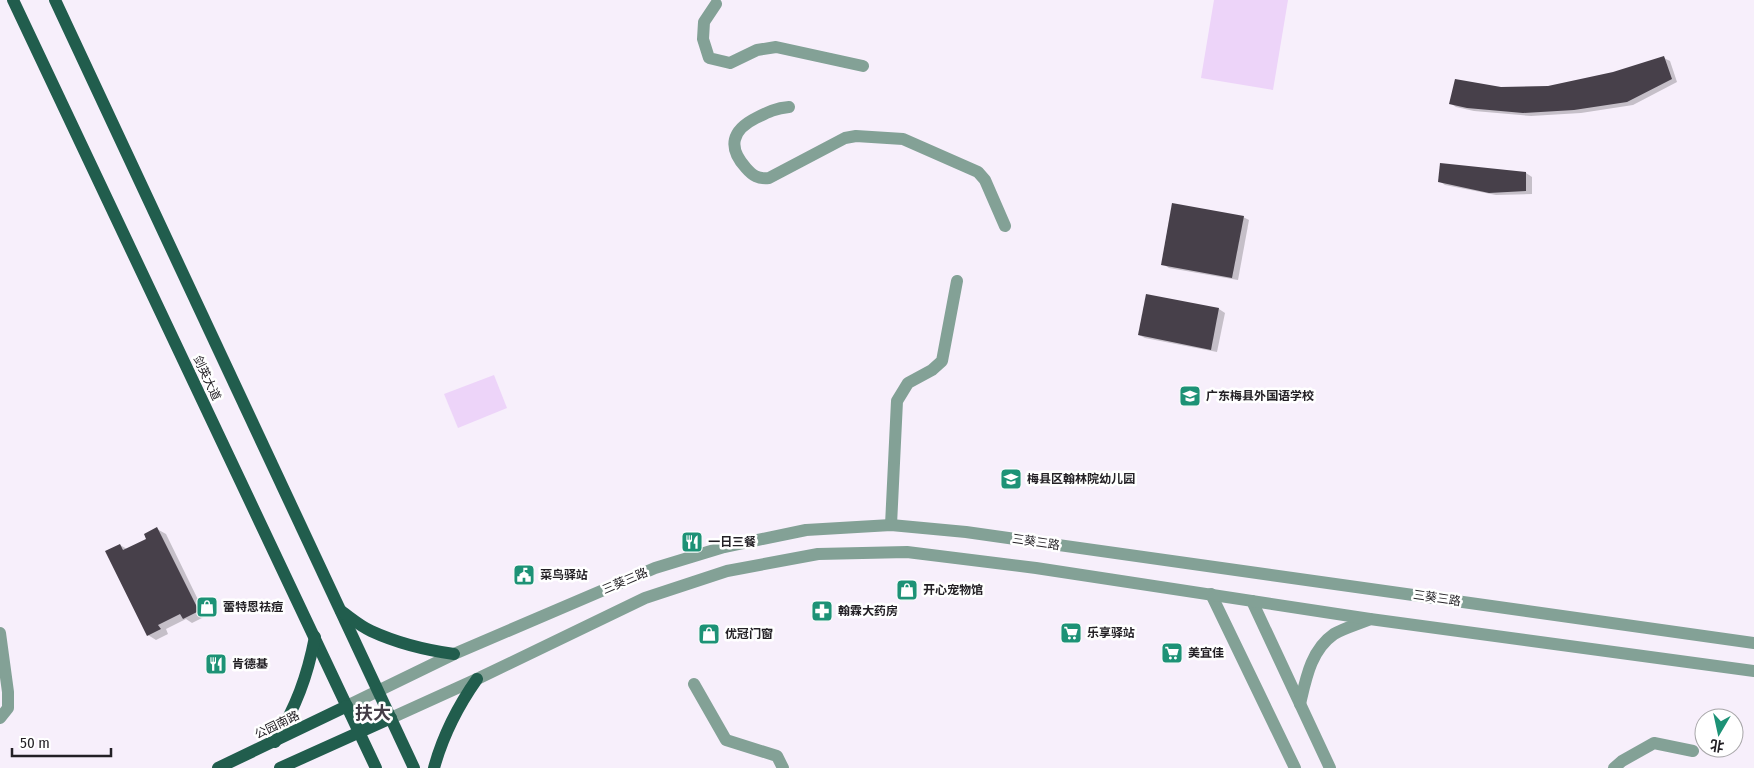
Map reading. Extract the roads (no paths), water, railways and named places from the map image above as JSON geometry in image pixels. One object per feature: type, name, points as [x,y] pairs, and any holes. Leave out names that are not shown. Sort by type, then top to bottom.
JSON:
[{"type":"main road","name":"剑英大道","points":[[13,0],[376,768]]},
{"type":"main road","name":"剑英大道","points":[[55,0],[414,768]]},
{"type":"main road","points":[[341,611],[369,630],[396,641],[428,651],[454,654]]},
{"type":"main road","points":[[275,742],[291,714],[302,688],[309,667],[315,637]]},
{"type":"main road","points":[[434,768],[438,753],[455,715],[463,699],[477,679]]},
{"type":"main road","name":"公园南路","points":[[218,768],[347,706]]},
{"type":"main road","points":[[280,768],[390,718]]},
{"type":"street","points":[[716,4],[704,22],[703,39],[709,58],[730,63],[757,50],[776,47],[864,66]]},
{"type":"street","points":[[789,107],[775,108],[744,124],[738,130],[735,148],[737,157],[754,176],[761,179],[769,178],[844,138],[856,136],[903,139],[978,172],[985,180],[1005,226]]},
{"type":"street","points":[[891,525],[897,401],[908,383],[932,370],[942,361],[957,281]]},
{"type":"street","name":"三葵三路","points":[[347,706],[454,654],[655,568],[724,547],[806,530],[891,525],[966,532],[1754,642]]},
{"type":"street","name":"三葵三路","points":[[390,718],[477,679],[645,598],[727,571],[818,554],[907,552],[1036,568],[1370,619],[1754,671]]},
{"type":"street","points":[[1211,594],[1295,768]]},
{"type":"street","points":[[1252,600],[1330,768]]},
{"type":"street","points":[[1300,704],[1306,679],[1317,650],[1334,634],[1370,619]]},
{"type":"street","points":[[0,633],[8,692],[8,708],[0,718]]},
{"type":"street","points":[[694,684],[726,740],[777,756],[783,768]]},
{"type":"street","points":[[1614,768],[1622,761],[1654,743],[1693,751]]},
{"type":"place","name":"广东梅县外国语学校","points":[[1190,396]]},
{"type":"place","name":"梅县区翰林院幼儿园","points":[[1011,479]]},
{"type":"place","name":"一日三餐","points":[[692,542]]},
{"type":"place","name":"菜鸟驿站","points":[[524,575]]},
{"type":"place","name":"开心宠物馆","points":[[907,590]]},
{"type":"place","name":"蕾特恩祛痘","points":[[207,607]]},
{"type":"place","name":"翰霖大药房","points":[[822,611]]},
{"type":"place","name":"乐享驿站","points":[[1071,633]]},
{"type":"place","name":"优冠门窗","points":[[709,634]]},
{"type":"place","name":"美宜佳","points":[[1172,653]]},
{"type":"place","name":"肯德基","points":[[216,664]]},
{"type":"district","name":"扶大","points":[[373,713]]}]
